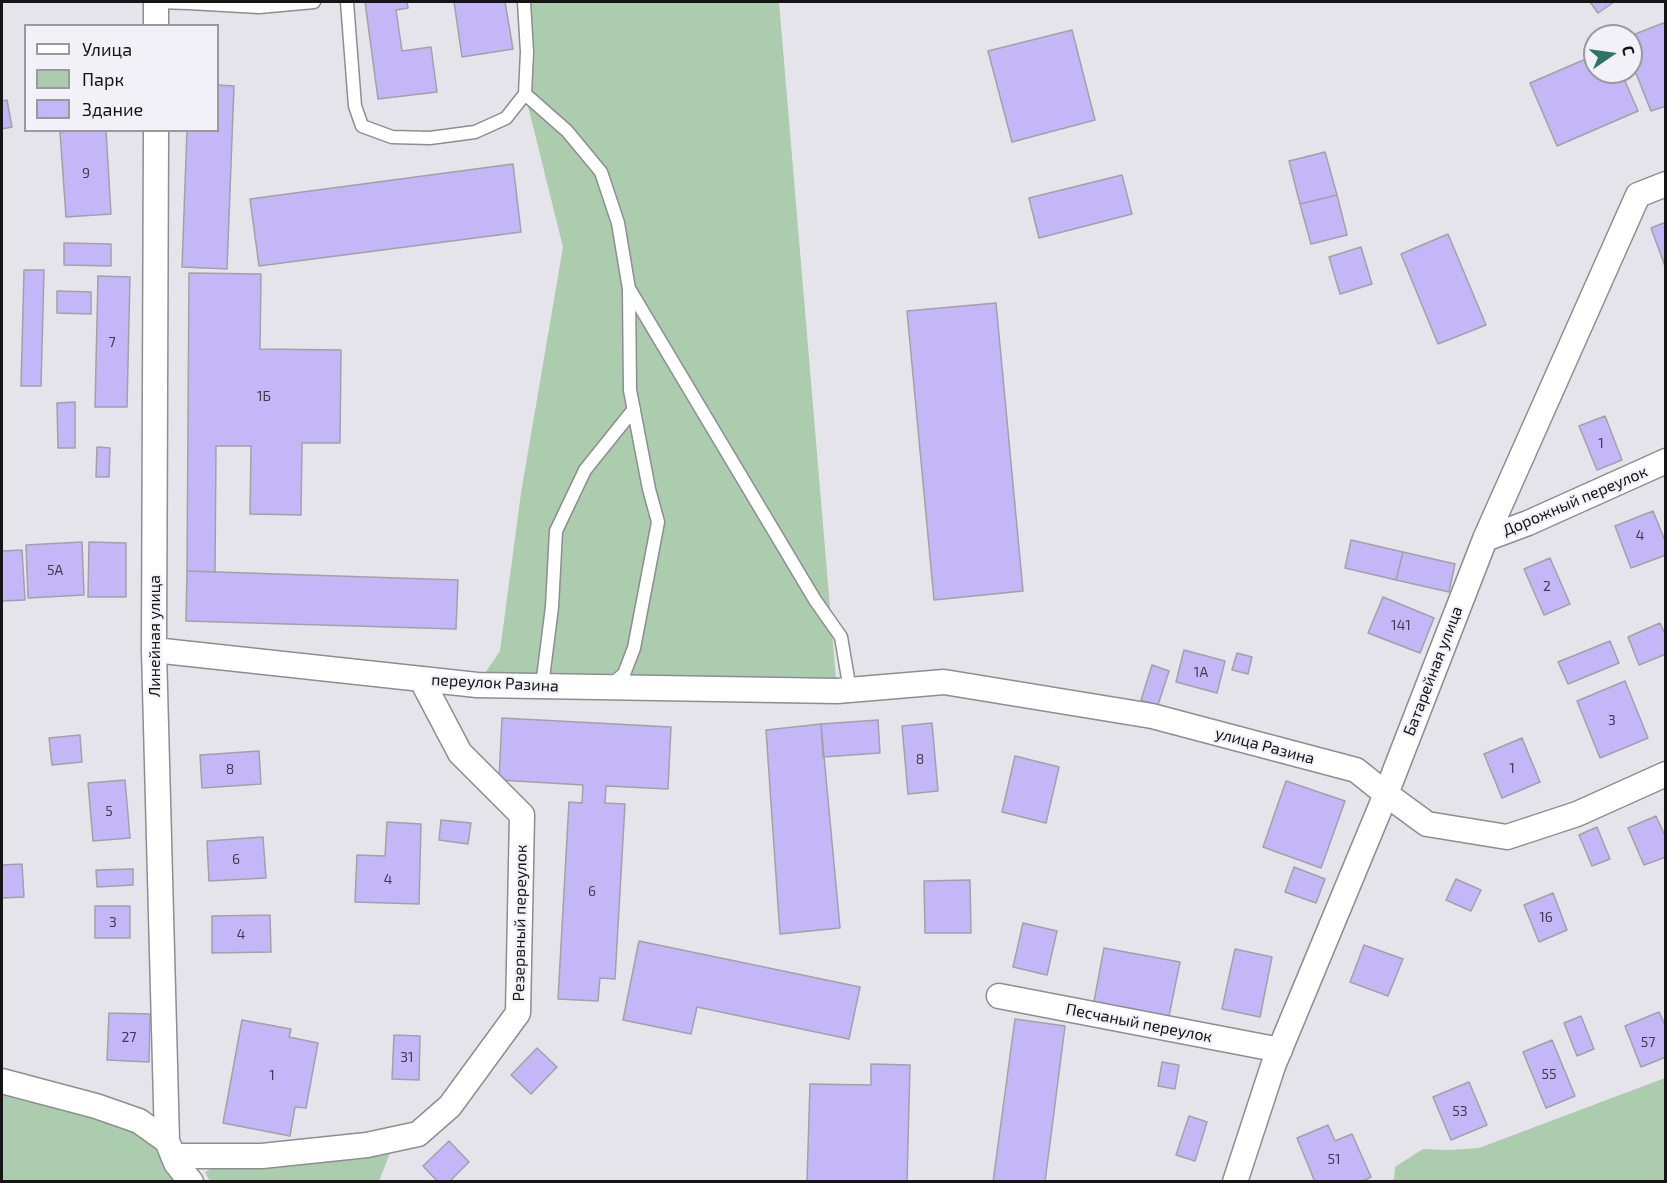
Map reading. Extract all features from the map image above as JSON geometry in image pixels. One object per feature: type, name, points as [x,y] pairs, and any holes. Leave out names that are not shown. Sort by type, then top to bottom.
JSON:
[{"type":"street","points":[[156,2],[156,24]]},
{"type":"street","name":"Линейная улица","points":[[156,132],[154,650],[170,1149]]},
{"type":"street","name":"Батарейная улица","points":[[1235,1182],[1273,1066],[1386,794],[1485,539],[1638,195],[1665,184]]},
{"type":"street","name":"Дорожный переулок","points":[[1485,539],[1528,524],[1665,462]]},
{"type":"street","name":"переулок Разина","points":[[154,650],[477,685],[843,690]]},
{"type":"street","name":"Резервный переулок","points":[[170,1149],[262,1156],[367,1145],[418,1134],[450,1106],[518,1014],[522,815],[460,753],[421,679]]},
{"type":"street","name":"улица Разина","points":[[843,690],[944,682],[1152,716],[1356,770],[1428,824],[1507,837],[1577,814],[1665,774]]},
{"type":"street","name":"Песчаный переулок","points":[[999,996],[1280,1050]]},
{"type":"street","points":[[2,1081],[96,1106],[139,1121],[170,1149],[176,1163],[191,1182]]},
{"type":"lane","points":[[156,2],[259,7],[314,2]]},
{"type":"lane","points":[[347,2],[355,106],[362,126],[392,137],[430,138],[475,132],[506,118],[525,94],[527,52],[524,2]]},
{"type":"lane","points":[[525,94],[567,131],[601,172],[618,223],[629,289],[630,390],[649,489],[658,522],[634,648],[624,674],[607,687]]},
{"type":"lane","points":[[629,289],[815,600],[842,637],[843,690]]},
{"type":"lane","points":[[542,686],[552,607],[556,531],[585,470],[634,410]]},
{"type":"green space","points":[[524,2],[779,2],[837,691],[477,685],[500,651],[521,493],[563,247],[525,94]]},
{"type":"green space","points":[[1665,1078],[1665,1181],[1389,1181],[1394,1179],[1395,1167],[1423,1149],[1479,1148]]},
{"type":"green space","points":[[2,1090],[66,1105],[140,1132],[156,1145],[179,1182],[2,1182]]},
{"type":"green space","points":[[390,1153],[379,1181],[210,1181],[205,1172],[215,1167]]},
{"type":"building","points":[[365,2],[407,2],[408,8],[396,10],[402,51],[431,47],[437,92],[378,99]]},
{"type":"building","points":[[454,2],[505,2],[513,49],[462,57]]},
{"type":"building","points":[[1590,2],[1614,2],[1598,13]]},
{"type":"building","points":[[1666,22],[1666,106],[1651,111],[1640,84],[1643,84],[1643,31]]},
{"type":"building","points":[[1072,30],[1095,120],[1012,142],[988,51]]},
{"type":"building","points":[[1583,60],[1583,84],[1626,84],[1638,111],[1557,146],[1530,83]]},
{"type":"building","points":[[219,85],[234,86],[227,269],[182,267],[187,132],[219,132]]},
{"type":"building","points":[[7,100],[12,127],[2,129],[2,101]]},
{"type":"building","points":[[60,132],[106,132],[111,214],[66,217]]},
{"type":"building","points":[[1325,152],[1337,195],[1300,204],[1289,161]]},
{"type":"building","points":[[513,164],[521,232],[259,266],[250,199]]},
{"type":"building","points":[[1122,175],[1132,214],[1039,238],[1029,198]]},
{"type":"building","points":[[1337,195],[1347,235],[1311,244],[1300,204]]},
{"type":"building","points":[[1666,222],[1666,269],[1651,228]]},
{"type":"building","points":[[1448,234],[1486,325],[1438,344],[1401,254]]},
{"type":"building","points":[[64,243],[111,244],[111,266],[64,265]]},
{"type":"building","points":[[1361,247],[1372,284],[1340,294],[1329,257]]},
{"type":"building","points":[[24,270],[44,270],[41,386],[21,386]]},
{"type":"building","points":[[189,273],[261,274],[260,349],[341,350],[340,443],[302,443],[301,515],[250,514],[251,446],[216,446],[215,572],[187,571]]},
{"type":"building","points":[[98,276],[130,277],[127,407],[95,407]]},
{"type":"building","points":[[57,291],[91,292],[91,314],[57,313]]},
{"type":"building","points":[[996,303],[1023,591],[934,600],[907,311]]},
{"type":"building","points":[[75,402],[75,448],[58,448],[57,403]]},
{"type":"building","points":[[1605,416],[1622,460],[1597,470],[1579,426]]},
{"type":"building","points":[[97,447],[110,448],[109,477],[96,477]]},
{"type":"building","points":[[1653,511],[1666,543],[1666,555],[1631,568],[1615,526]]},
{"type":"building","points":[[1351,540],[1403,552],[1396,580],[1345,568]]},
{"type":"building","points":[[82,542],[84,595],[28,598],[26,545]]},
{"type":"building","points":[[89,542],[126,543],[126,597],[88,597]]},
{"type":"building","points":[[22,550],[25,600],[2,601],[2,551]]},
{"type":"building","points":[[1403,552],[1455,564],[1449,592],[1396,580]]},
{"type":"building","points":[[1550,558],[1570,604],[1544,615],[1524,569]]},
{"type":"building","points":[[187,571],[458,580],[456,629],[186,621]]},
{"type":"building","points":[[1383,597],[1434,618],[1420,653],[1368,633]]},
{"type":"building","points":[[1660,623],[1666,636],[1666,654],[1639,665],[1628,637]]},
{"type":"building","points":[[1610,641],[1619,663],[1568,684],[1558,662]]},
{"type":"building","points":[[1184,650],[1225,661],[1217,693],[1176,682]]},
{"type":"building","points":[[1237,653],[1252,657],[1248,674],[1232,670]]},
{"type":"building","points":[[1152,665],[1169,671],[1158,705],[1141,700]]},
{"type":"building","points":[[1625,681],[1648,738],[1600,758],[1577,701]]},
{"type":"building","points":[[502,718],[671,727],[668,789],[606,786],[605,803],[625,804],[615,979],[600,978],[598,1001],[558,999],[569,802],[582,803],[583,785],[499,780]]},
{"type":"building","points":[[878,720],[880,753],[823,757],[821,724]]},
{"type":"building","points":[[932,723],[938,791],[908,794],[902,726]]},
{"type":"building","points":[[821,724],[840,928],[780,934],[766,730]]},
{"type":"building","points":[[80,735],[82,762],[52,765],[49,738]]},
{"type":"building","points":[[1522,738],[1540,782],[1502,798],[1484,754]]},
{"type":"building","points":[[259,751],[261,784],[202,788],[200,755]]},
{"type":"building","points":[[1015,756],[1059,767],[1046,823],[1002,812]]},
{"type":"building","points":[[125,780],[130,838],[93,841],[88,783]]},
{"type":"building","points":[[1286,781],[1345,801],[1321,868],[1263,847]]},
{"type":"building","points":[[1656,816],[1666,838],[1666,857],[1644,865],[1628,828]]},
{"type":"building","points":[[441,820],[471,823],[468,844],[439,840]]},
{"type":"building","points":[[387,822],[421,824],[419,904],[355,902],[357,855],[385,856]]},
{"type":"building","points":[[1597,827],[1610,859],[1592,866],[1579,835]]},
{"type":"building","points":[[263,837],[266,878],[209,881],[207,841]]},
{"type":"building","points":[[22,864],[24,897],[2,898],[2,865]]},
{"type":"building","points":[[1294,867],[1325,879],[1316,903],[1285,892]]},
{"type":"building","points":[[133,869],[133,885],[97,887],[96,870]]},
{"type":"building","points":[[1456,879],[1481,890],[1471,911],[1446,900]]},
{"type":"building","points":[[970,880],[971,933],[925,933],[924,881]]},
{"type":"building","points":[[1553,893],[1567,930],[1539,942],[1524,905]]},
{"type":"building","points":[[95,906],[130,906],[130,938],[95,938]]},
{"type":"building","points":[[270,915],[271,952],[212,953],[212,916]]},
{"type":"building","points":[[1023,923],[1057,931],[1047,975],[1013,967]]},
{"type":"building","points":[[639,941],[860,987],[849,1039],[697,1007],[691,1034],[623,1020]]},
{"type":"building","points":[[1364,945],[1403,959],[1388,996],[1350,982]]},
{"type":"building","points":[[1104,948],[1180,962],[1168,1021],[1093,1007]]},
{"type":"building","points":[[1235,949],[1272,957],[1260,1017],[1222,1009]]},
{"type":"building","points":[[1659,1012],[1666,1027],[1666,1057],[1641,1067],[1625,1026]]},
{"type":"building","points":[[109,1013],[150,1014],[149,1062],[107,1060]]},
{"type":"building","points":[[1581,1016],[1594,1049],[1577,1056],[1564,1023]]},
{"type":"building","points":[[1015,1019],[1065,1026],[1045,1182],[993,1182]]},
{"type":"building","points":[[242,1020],[291,1029],[289,1037],[318,1043],[306,1108],[295,1107],[290,1136],[223,1123]]},
{"type":"building","points":[[394,1035],[420,1036],[419,1080],[392,1079]]},
{"type":"building","points":[[1552,1040],[1575,1096],[1546,1108],[1523,1052]]},
{"type":"building","points":[[537,1048],[557,1067],[531,1094],[511,1075]]},
{"type":"building","points":[[1162,1062],[1179,1065],[1175,1089],[1158,1086]]},
{"type":"building","points":[[871,1064],[910,1065],[907,1182],[807,1182],[810,1084],[871,1085]]},
{"type":"building","points":[[1469,1082],[1487,1125],[1451,1140],[1433,1097]]},
{"type":"building","points":[[1189,1116],[1207,1122],[1195,1161],[1176,1155]]},
{"type":"building","points":[[1328,1125],[1335,1141],[1352,1134],[1371,1177],[1361,1182],[1315,1182],[1297,1138]]},
{"type":"building","points":[[449,1141],[469,1162],[449,1182],[438,1182],[423,1166]]}]
